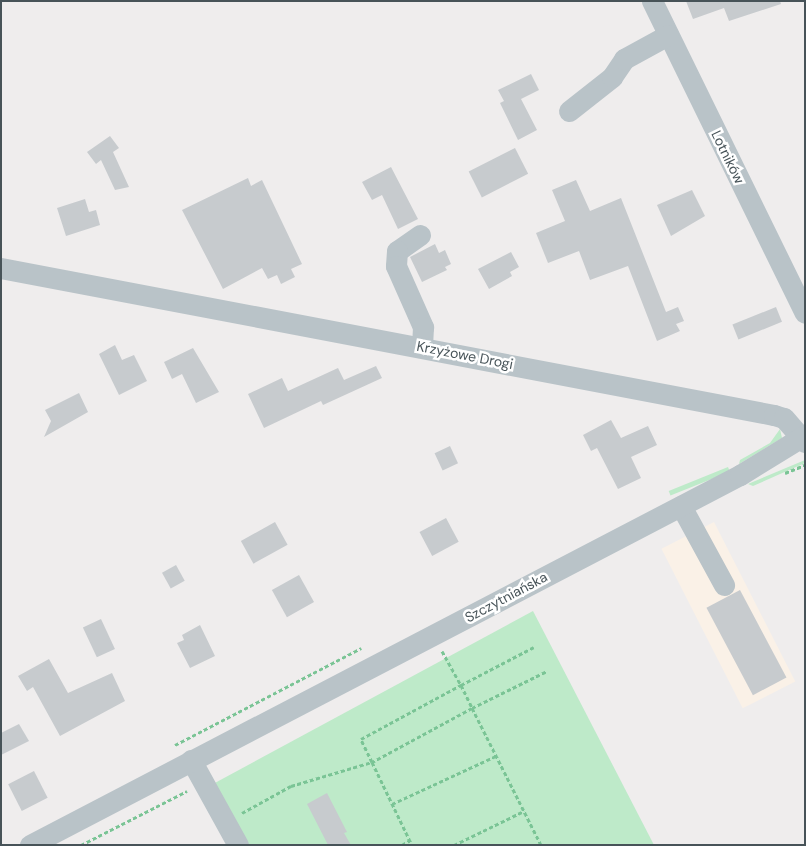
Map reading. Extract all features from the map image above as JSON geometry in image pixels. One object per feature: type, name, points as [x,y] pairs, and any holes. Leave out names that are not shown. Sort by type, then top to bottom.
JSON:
[{"type":"street","name":"Lotników","points":[[652,1],[805,313]]},
{"type":"street","points":[[569,111],[612,77],[624,59],[668,35]]},
{"type":"street","points":[[420,235],[397,251],[396,266],[423,327],[422,347]]},
{"type":"street","name":"Krzyżowe Drogi","points":[[1,268],[774,415],[784,418],[804,441]]},
{"type":"street","name":"Szczytniańska","points":[[30,845],[804,441]]},
{"type":"street","points":[[681,506],[724,585]]},
{"type":"street","points":[[191,760],[238,845]]},
{"type":"path","points":[[433,635],[541,845]]},
{"type":"path","points":[[412,845],[361,738],[534,647]]},
{"type":"path","points":[[226,823],[291,786],[372,762],[546,670]]},
{"type":"path","points":[[392,804],[496,756]]},
{"type":"path","points":[[454,845],[524,811]]},
{"type":"path","points":[[402,845],[410,840]]},
{"type":"shaded area","points":[[714,522],[795,681],[743,708],[661,549]]},
{"type":"green space","points":[[780,429],[782,438],[739,464],[740,460],[770,443]]},
{"type":"green space","points":[[805,460],[805,463],[753,486],[748,484]]},
{"type":"green space","points":[[728,467],[730,472],[671,496],[669,491]]},
{"type":"green space","points":[[533,611],[654,845],[246,845],[213,784]]},
{"type":"building","points":[[686,1],[780,1],[781,4],[729,21],[724,8],[693,19]]},
{"type":"building","points":[[531,74],[539,90],[521,99],[537,130],[518,140],[500,103],[504,101],[498,90]]},
{"type":"building","points":[[110,136],[119,148],[113,152],[129,187],[115,190],[101,160],[96,164],[87,152]]},
{"type":"building","points":[[515,148],[528,174],[482,197],[469,172]]},
{"type":"building","points":[[391,167],[418,219],[398,229],[382,195],[372,200],[362,182]]},
{"type":"building","points":[[248,178],[251,186],[262,180],[302,264],[291,269],[295,277],[281,284],[277,275],[268,279],[262,268],[223,289],[182,210]]},
{"type":"building","points":[[576,180],[590,211],[621,198],[666,312],[678,307],[684,321],[676,324],[680,331],[657,341],[628,266],[590,280],[579,251],[548,263],[536,233],[565,221],[552,190]]},
{"type":"building","points":[[692,190],[705,216],[671,236],[657,205]]},
{"type":"building","points":[[85,199],[89,212],[96,210],[100,225],[66,236],[57,208]]},
{"type":"building","points":[[435,244],[439,253],[445,250],[451,264],[445,267],[447,270],[422,282],[410,257]]},
{"type":"building","points":[[511,252],[519,267],[510,272],[512,276],[489,289],[478,269]]},
{"type":"building","points":[[776,307],[782,322],[738,339],[732,325]]},
{"type":"building","points":[[115,345],[122,360],[134,355],[147,381],[119,395],[99,354]]},
{"type":"building","points":[[193,348],[219,392],[196,403],[182,374],[172,379],[164,362]]},
{"type":"building","points":[[376,366],[382,378],[323,405],[321,401],[264,428],[248,394],[282,378],[288,391],[338,368],[344,380]]},
{"type":"building","points":[[79,393],[88,412],[44,437],[51,421],[45,410]]},
{"type":"building","points":[[611,420],[621,438],[648,426],[657,445],[631,457],[641,478],[618,489],[597,448],[591,451],[583,435]]},
{"type":"building","points":[[450,446],[458,463],[443,470],[435,453]]},
{"type":"building","points":[[446,518],[459,542],[432,556],[420,532]]},
{"type":"building","points":[[275,522],[288,545],[253,564],[241,541]]},
{"type":"building","points":[[176,565],[185,581],[171,589],[162,573]]},
{"type":"building","points":[[299,575],[314,602],[287,617],[272,590]]},
{"type":"building","points":[[740,590],[786,677],[753,695],[706,608]]},
{"type":"building","points":[[101,619],[115,649],[97,657],[83,627]]},
{"type":"building","points":[[200,625],[215,656],[190,668],[177,643],[184,640],[182,635]]},
{"type":"building","points":[[49,659],[68,693],[112,673],[125,701],[60,736],[33,687],[27,691],[18,676]]},
{"type":"building","points":[[19,724],[29,741],[1,755],[1,733]]},
{"type":"building","points":[[34,771],[48,798],[22,811],[8,784]]},
{"type":"building","points":[[327,793],[347,832],[344,833],[351,845],[328,845],[307,804]]}]
